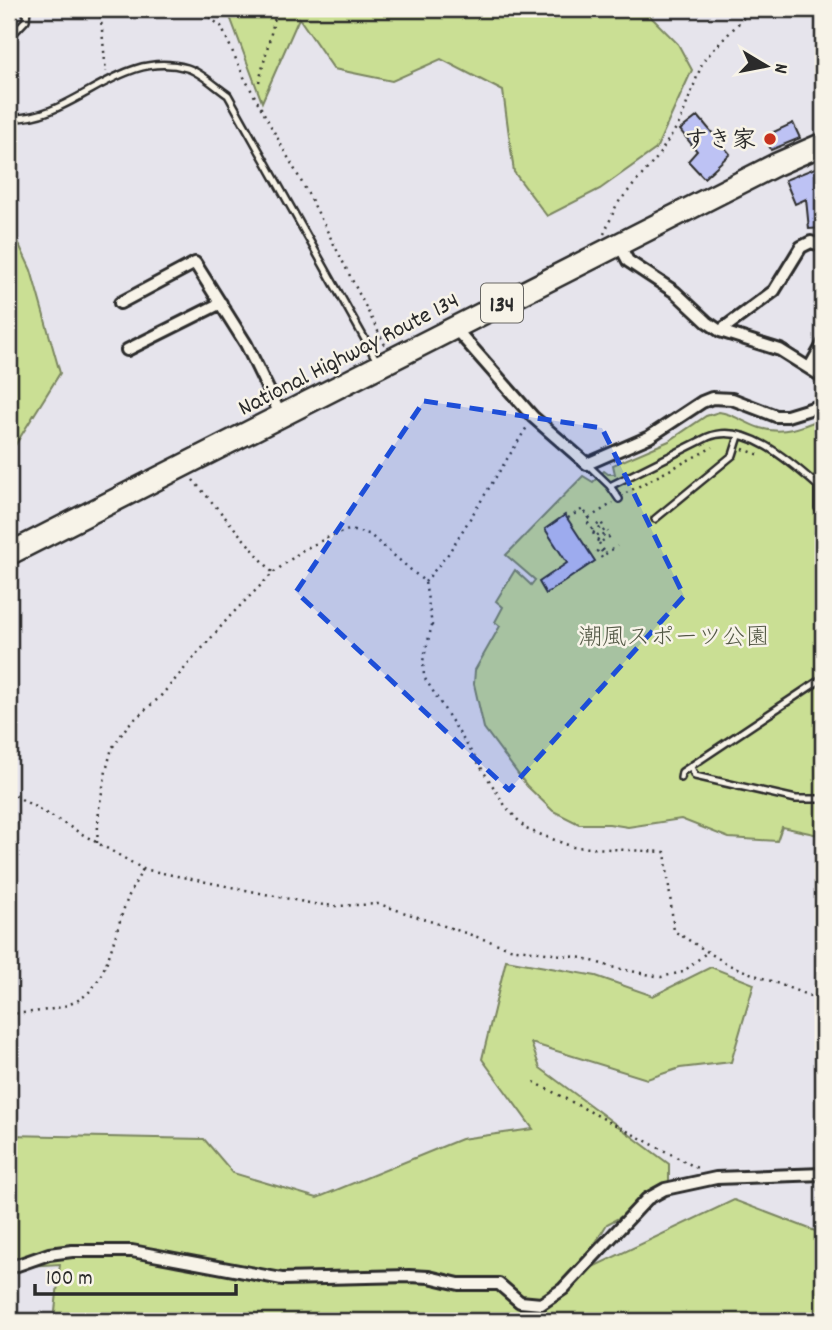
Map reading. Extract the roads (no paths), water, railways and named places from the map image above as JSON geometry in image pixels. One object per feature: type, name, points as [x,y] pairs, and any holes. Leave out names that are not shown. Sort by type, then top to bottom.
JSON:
[{"type":"highway","name":"National Highway Route 134","points":[[9,554],[775,165],[823,144]]},
{"type":"street","points":[[720,331],[774,290],[801,247],[811,242],[823,246]]},
{"type":"street","points":[[613,248],[675,292],[707,323],[720,331],[770,345],[823,377]]},
{"type":"street","points":[[120,303],[195,263],[246,344],[281,416]]},
{"type":"street","points":[[127,350],[220,303]]},
{"type":"street","points":[[458,328],[460,334],[533,417],[587,464],[649,437],[712,398],[732,399],[776,416],[787,416],[823,405]]},
{"type":"street","points":[[810,367],[823,345]]},
{"type":"street","points":[[9,1268],[49,1254],[72,1251],[132,1251],[282,1279],[410,1276],[459,1284],[499,1284],[520,1302],[541,1304],[563,1289],[648,1199],[665,1189],[716,1178],[823,1174]]},
{"type":"lane","points":[[9,38],[26,20],[27,9]]},
{"type":"lane","points":[[9,118],[22,119],[61,108],[107,80],[153,63],[189,68],[228,95],[386,363]]},
{"type":"lane","points":[[610,486],[716,433],[739,436],[773,449],[818,486],[818,508],[823,513]]},
{"type":"lane","points":[[655,519],[733,455],[739,436]]},
{"type":"lane","points":[[587,464],[610,486],[619,499]]},
{"type":"lane","points":[[681,778],[682,772],[823,678]]},
{"type":"lane","points":[[691,767],[695,776],[796,799],[823,799]]},
{"type":"place","name":"すき家","points":[[770,139]]},
{"type":"park label","name":"潮風スポーツ公園","points":[[674,636]]}]
